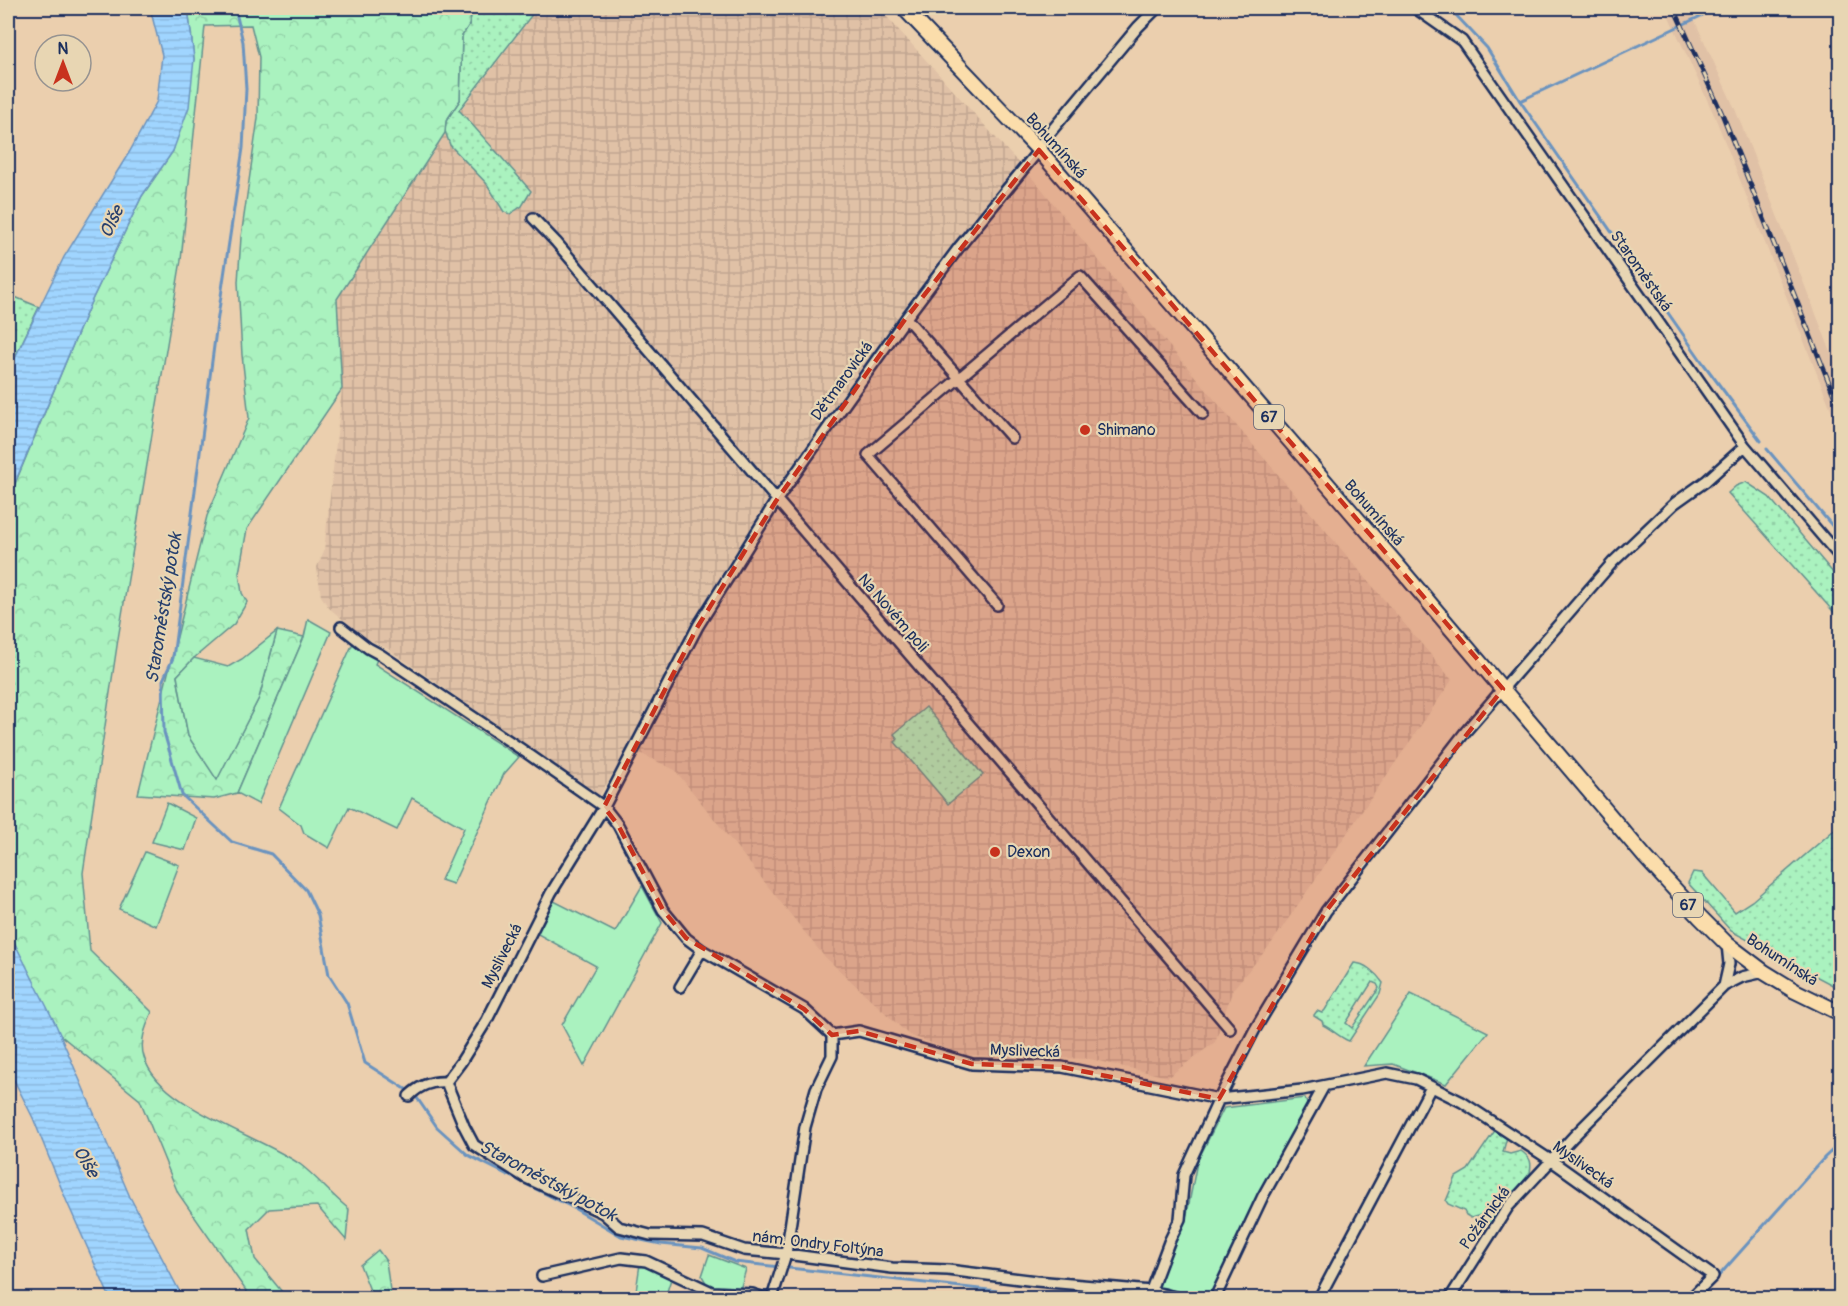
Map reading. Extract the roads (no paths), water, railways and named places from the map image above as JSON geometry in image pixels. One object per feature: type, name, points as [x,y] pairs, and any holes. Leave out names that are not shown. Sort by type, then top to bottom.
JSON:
[{"type":"main road","name":"Bohumínská","points":[[904,8],[1039,150],[1652,865],[1700,917],[1727,944],[1764,972],[1795,991],[1840,1013]]},
{"type":"street","name":"Dětmarovická","points":[[603,807],[698,626],[776,501],[960,246],[1039,150],[1043,141],[1138,27],[1157,8]]},
{"type":"street","name":"Staroměstská","points":[[1415,8],[1462,41],[1745,446],[1840,557]]},
{"type":"street","name":"Na Novém poli","points":[[533,218],[556,242],[1230,1029]]},
{"type":"street","points":[[997,604],[868,455],[1080,276],[1203,414]]},
{"type":"street","points":[[906,318],[1012,438]]},
{"type":"street","points":[[1149,1294],[1180,1219],[1184,1175],[1254,1032],[1326,911],[1466,731],[1613,562],[1675,503],[1706,481],[1745,446]]},
{"type":"street","points":[[341,627],[368,648],[521,748],[603,807],[618,825],[663,910],[686,938],[702,950],[804,1009],[832,1035],[832,1056],[816,1089],[805,1127],[784,1262],[772,1299]]},
{"type":"street","name":"Myslivecká","points":[[446,1082],[487,1020],[551,893],[603,807]]},
{"type":"street","points":[[1724,986],[1729,964],[1727,944]]},
{"type":"street","points":[[680,987],[702,950]]},
{"type":"street","points":[[1724,986],[1742,977],[1764,972]]},
{"type":"street","name":"Požárnická","points":[[1450,1299],[1508,1207],[1573,1137],[1724,986]]},
{"type":"street","name":"Myslivecká","points":[[832,1035],[859,1031],[972,1064],[1062,1067],[1219,1100],[1324,1086],[1387,1073],[1416,1079],[1462,1102],[1552,1161],[1713,1276],[1691,1299]]},
{"type":"street","points":[[413,1092],[434,1081],[446,1082]]},
{"type":"street","name":"nám. Ondry Foltýna","points":[[446,1082],[474,1145],[526,1178],[603,1213],[619,1227],[650,1235],[703,1236],[784,1262],[948,1270],[1179,1299]]},
{"type":"street","points":[[1215,1299],[1263,1196],[1324,1086]]},
{"type":"street","points":[[1319,1299],[1431,1087]]},
{"type":"street","points":[[542,1276],[621,1258],[646,1261],[712,1292],[753,1294],[764,1299]]},
{"type":"water","name":"Olše","points":[[150,8],[188,8],[194,59],[189,107],[173,151],[142,196],[90,304],[9,498],[8,509],[8,372],[64,257],[130,151],[157,101],[162,55]]},
{"type":"water","name":"Olše","points":[[8,930],[56,1025],[130,1197],[183,1298],[110,1298],[33,1118],[8,1068]]},
{"type":"waterway","name":"Staroměstský potok","points":[[235,8],[243,42],[246,89],[243,148],[217,323],[173,658],[163,680],[164,732],[182,795],[232,842],[271,854],[306,890],[318,915],[329,975],[347,1003],[365,1063],[415,1095],[437,1127],[468,1155],[572,1207],[621,1236],[661,1244],[702,1248],[735,1262],[1061,1298]]},
{"type":"waterway","points":[[1444,8],[1454,13],[1487,48],[1520,101],[1703,363],[1761,441]]},
{"type":"waterway","points":[[1520,101],[1718,8]]},
{"type":"waterway","points":[[1767,449],[1840,535]]},
{"type":"waterway","points":[[1699,1298],[1840,1143]]},
{"type":"railway","points":[[1674,8],[1723,116],[1840,410]]},
{"type":"place","name":"Shimano","points":[[1085,430]]},
{"type":"place","name":"Dexon","points":[[995,852]]}]
